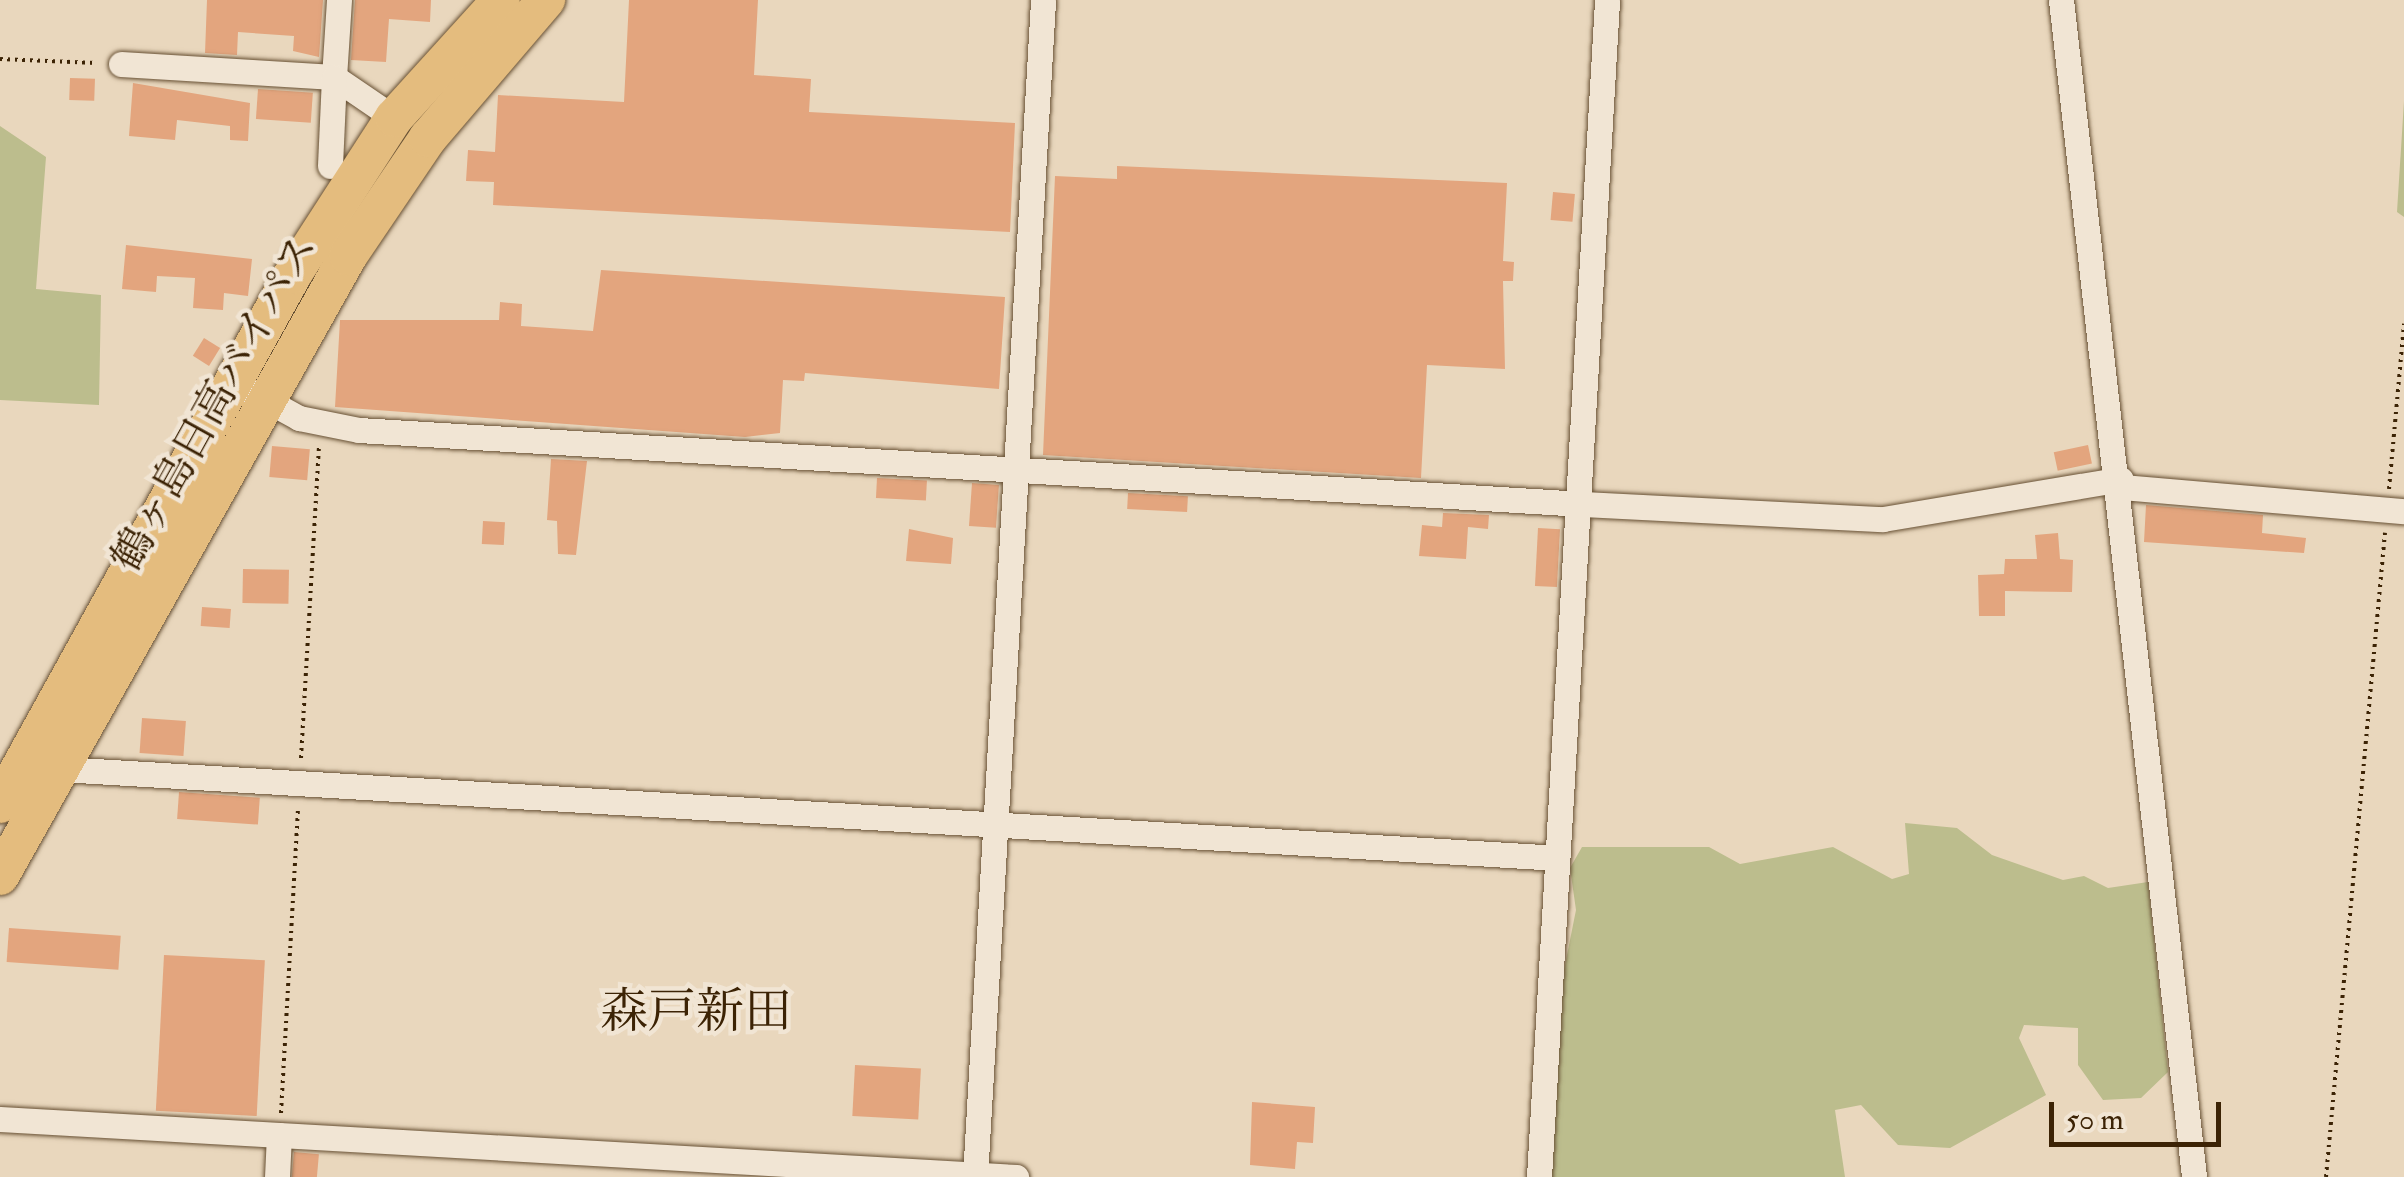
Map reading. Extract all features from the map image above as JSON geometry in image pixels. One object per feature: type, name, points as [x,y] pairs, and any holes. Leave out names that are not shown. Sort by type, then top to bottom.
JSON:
[{"type":"highway","name":"鶴ヶ島日高バイパス","points":[[0,876],[61,769],[252,393],[293,274],[394,118],[501,0]]},
{"type":"highway","name":"鶴ヶ島日高バイパス","points":[[0,804],[252,393],[428,138],[546,0]]},
{"type":"street","points":[[330,166],[340,0]]},
{"type":"street","points":[[975,1176],[1043,0]]},
{"type":"street","points":[[1539,1177],[1583,504],[1608,0]]},
{"type":"street","points":[[2061,0],[2122,483],[2194,1177]]},
{"type":"street","points":[[121,64],[334,76],[394,118]]},
{"type":"street","points":[[252,393],[359,430],[1583,504],[1883,519],[2122,483],[2395,510]]},
{"type":"street","points":[[61,769],[1557,858]]},
{"type":"street","points":[[0,1120],[1016,1177]]},
{"type":"street","points":[[277,1177],[279,1135]]},
{"type":"path","points":[[0,59],[121,64]]},
{"type":"path","points":[[2326,1177],[2395,510],[2404,324]]},
{"type":"green space","points":[[2404,101],[2404,217],[2397,212]]},
{"type":"green space","points":[[0,126],[46,157],[36,289],[101,295],[99,405],[0,400]]},
{"type":"green space","points":[[1905,823],[1957,828],[1992,855],[2063,880],[2084,876],[2108,888],[2148,882],[2168,1072],[2141,1098],[2103,1100],[2078,1065],[2078,1028],[2024,1025],[2019,1038],[2046,1095],[1950,1148],[1898,1145],[1861,1105],[1835,1110],[1845,1177],[1548,1177],[1560,990],[1576,910],[1570,868],[1582,847],[1709,847],[1740,864],[1833,847],[1892,879],[1909,874]]},
{"type":"building","points":[[207,0],[323,0],[319,57],[293,51],[294,36],[238,32],[237,55],[205,53]]},
{"type":"building","points":[[355,0],[431,0],[430,22],[389,19],[386,62],[351,60]]},
{"type":"building","points":[[629,0],[758,0],[754,75],[811,79],[809,112],[1015,123],[1010,232],[493,205],[494,182],[466,181],[468,150],[495,152],[498,95],[624,102]]},
{"type":"building","points":[[70,78],[95,79],[94,101],[69,100]]},
{"type":"building","points":[[133,83],[250,103],[248,141],[230,140],[230,126],[177,120],[175,140],[129,136]]},
{"type":"building","points":[[258,89],[313,93],[311,123],[256,119]]},
{"type":"building","points":[[1117,166],[1507,183],[1503,261],[1514,262],[1513,281],[1503,281],[1505,369],[1427,365],[1421,478],[1043,455],[1055,176],[1117,179]]},
{"type":"building","points":[[1553,192],[1575,194],[1572,222],[1551,220]]},
{"type":"building","points":[[126,245],[252,259],[248,296],[224,293],[223,310],[193,308],[195,278],[157,276],[156,292],[122,289]]},
{"type":"building","points":[[601,270],[1005,297],[999,389],[805,373],[804,381],[783,380],[780,433],[745,437],[335,407],[340,320],[499,320],[500,302],[522,304],[521,326],[593,331]]},
{"type":"building","points":[[204,338],[220,348],[209,366],[193,356]]},
{"type":"building","points":[[2088,445],[2092,464],[2058,471],[2054,452]]},
{"type":"building","points":[[272,446],[310,449],[307,480],[269,477]]},
{"type":"building","points":[[551,459],[587,461],[576,555],[558,554],[557,521],[547,520]]},
{"type":"building","points":[[877,478],[927,481],[926,501],[876,498]]},
{"type":"building","points":[[972,483],[999,485],[996,528],[969,526]]},
{"type":"building","points":[[1128,493],[1188,496],[1187,512],[1127,509]]},
{"type":"building","points":[[2146,505],[2263,515],[2262,533],[2306,538],[2304,553],[2144,542]]},
{"type":"building","points":[[1443,513],[1489,515],[1488,529],[1468,527],[1466,559],[1419,556],[1422,525],[1442,527]]},
{"type":"building","points":[[483,521],[505,522],[504,545],[482,544]]},
{"type":"building","points":[[1538,528],[1560,529],[1557,587],[1535,586]]},
{"type":"building","points":[[909,529],[953,538],[951,564],[906,561]]},
{"type":"building","points":[[2058,533],[2060,559],[2073,560],[2072,592],[2005,591],[2005,616],[1979,616],[1978,575],[2004,574],[2005,559],[2037,559],[2035,535]]},
{"type":"building","points":[[243,569],[289,570],[288,604],[242,603]]},
{"type":"building","points":[[202,607],[231,609],[230,628],[201,626]]},
{"type":"building","points":[[142,718],[186,721],[183,756],[140,753]]},
{"type":"building","points":[[179,792],[260,798],[258,825],[177,819]]},
{"type":"building","points":[[9,928],[121,936],[118,970],[7,962]]},
{"type":"building","points":[[164,955],[265,960],[257,1116],[156,1111]]},
{"type":"building","points":[[855,1065],[921,1068],[918,1119],[852,1116]]},
{"type":"building","points":[[1252,1102],[1315,1107],[1313,1143],[1297,1142],[1295,1169],[1250,1165]]},
{"type":"building","points":[[294,1152],[319,1154],[317,1177],[292,1177]]},
{"type":"district","name":"森戸新田","points":[[696,1013]]}]
